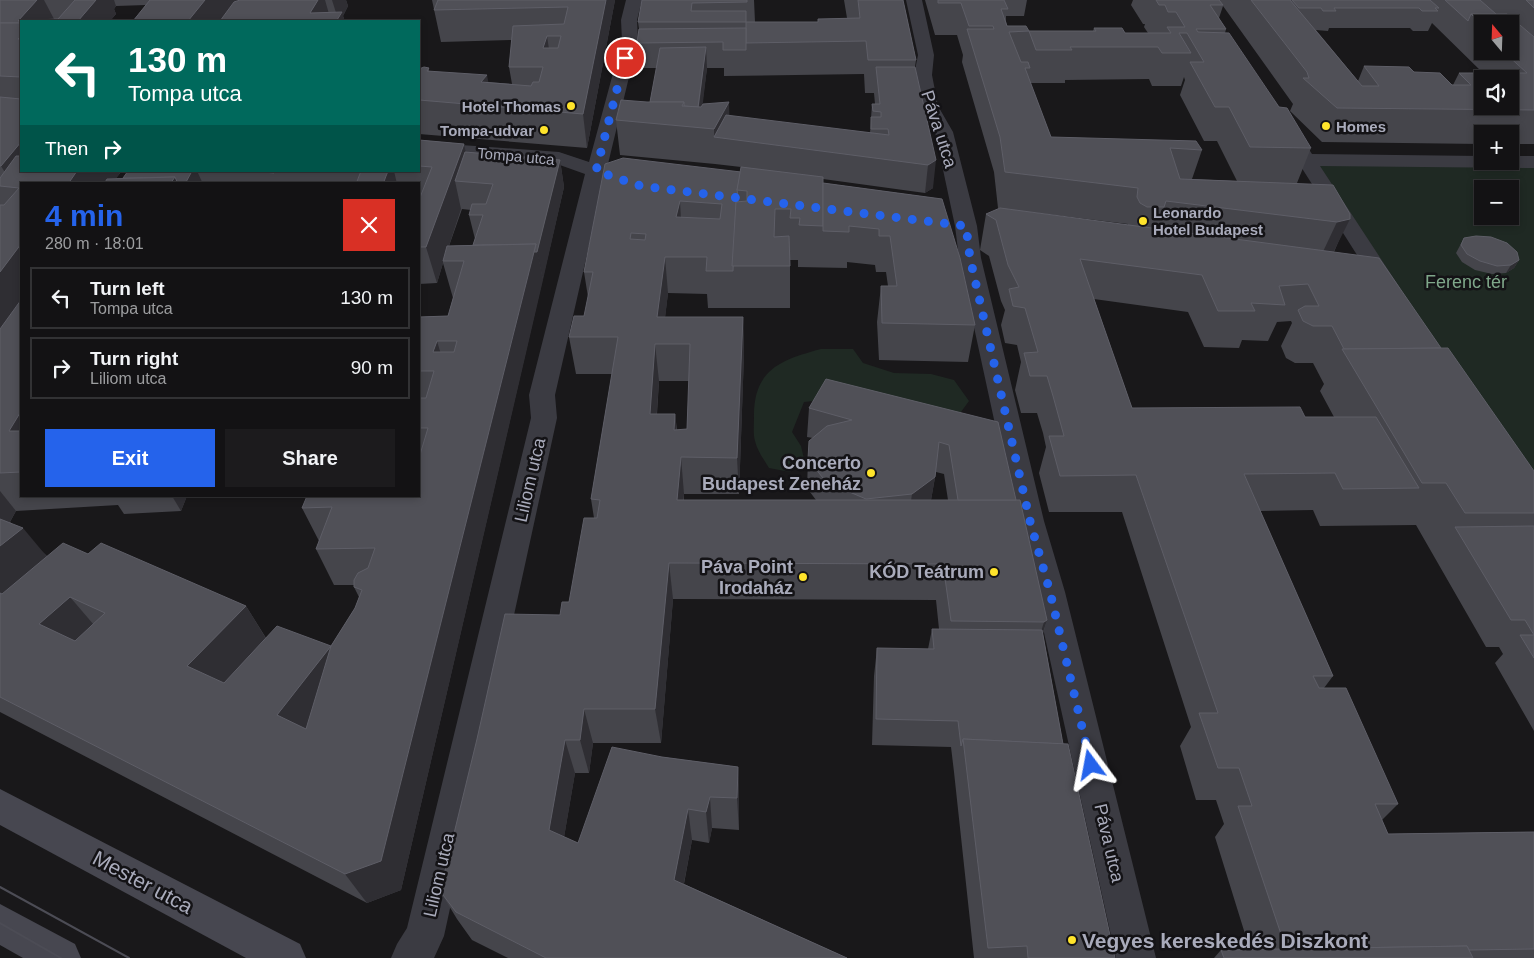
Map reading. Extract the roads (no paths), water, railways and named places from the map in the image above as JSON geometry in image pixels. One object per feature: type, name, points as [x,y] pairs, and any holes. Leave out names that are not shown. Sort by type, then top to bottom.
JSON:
[{"type":"street","name":"Liliom utca","points":[[411,958],[426,936],[544,418],[542,395],[630,40],[629,20],[634,0]]},
{"type":"street","name":"Páva utca","points":[[914,0],[926,55],[923,76],[929,106],[944,132],[966,226],[970,258],[1030,521],[1050,592],[1136,958]]},
{"type":"street","points":[[1275,112],[1399,304]]},
{"type":"street","name":"Tompa utca","points":[[420,148],[558,158],[632,183]]},
{"type":"street","points":[[1306,160],[1534,162]]},
{"type":"street","points":[[1355,276],[1384,279]]},
{"type":"street","name":"Mester utca","points":[[0,806],[286,958]]},
{"type":"street","points":[[0,923],[61,958]]},
{"type":"tram line","points":[[0,887],[129,958]]},
{"type":"tram line","points":[[0,923],[61,958]]},
{"type":"place","name":"Hotel Thomas","points":[[571,106]]},
{"type":"place","name":"Homes","points":[[1326,126]]},
{"type":"place","name":"Tompa-udvar","points":[[544,130]]},
{"type":"place","name":"Leonardo Hotel Budapest","points":[[1143,221]]},
{"type":"place","name":"Concerto Budapest Zeneház","points":[[871,473]]},
{"type":"place","name":"KÓD Teátrum","points":[[994,572]]},
{"type":"place","name":"Páva Point Irodaház","points":[[803,577]]},
{"type":"place","name":"Vegyes kereskedés Diszkont","points":[[1072,940]]},
{"type":"park label","name":"Ferenc tér","points":[[1466,282]]}]
